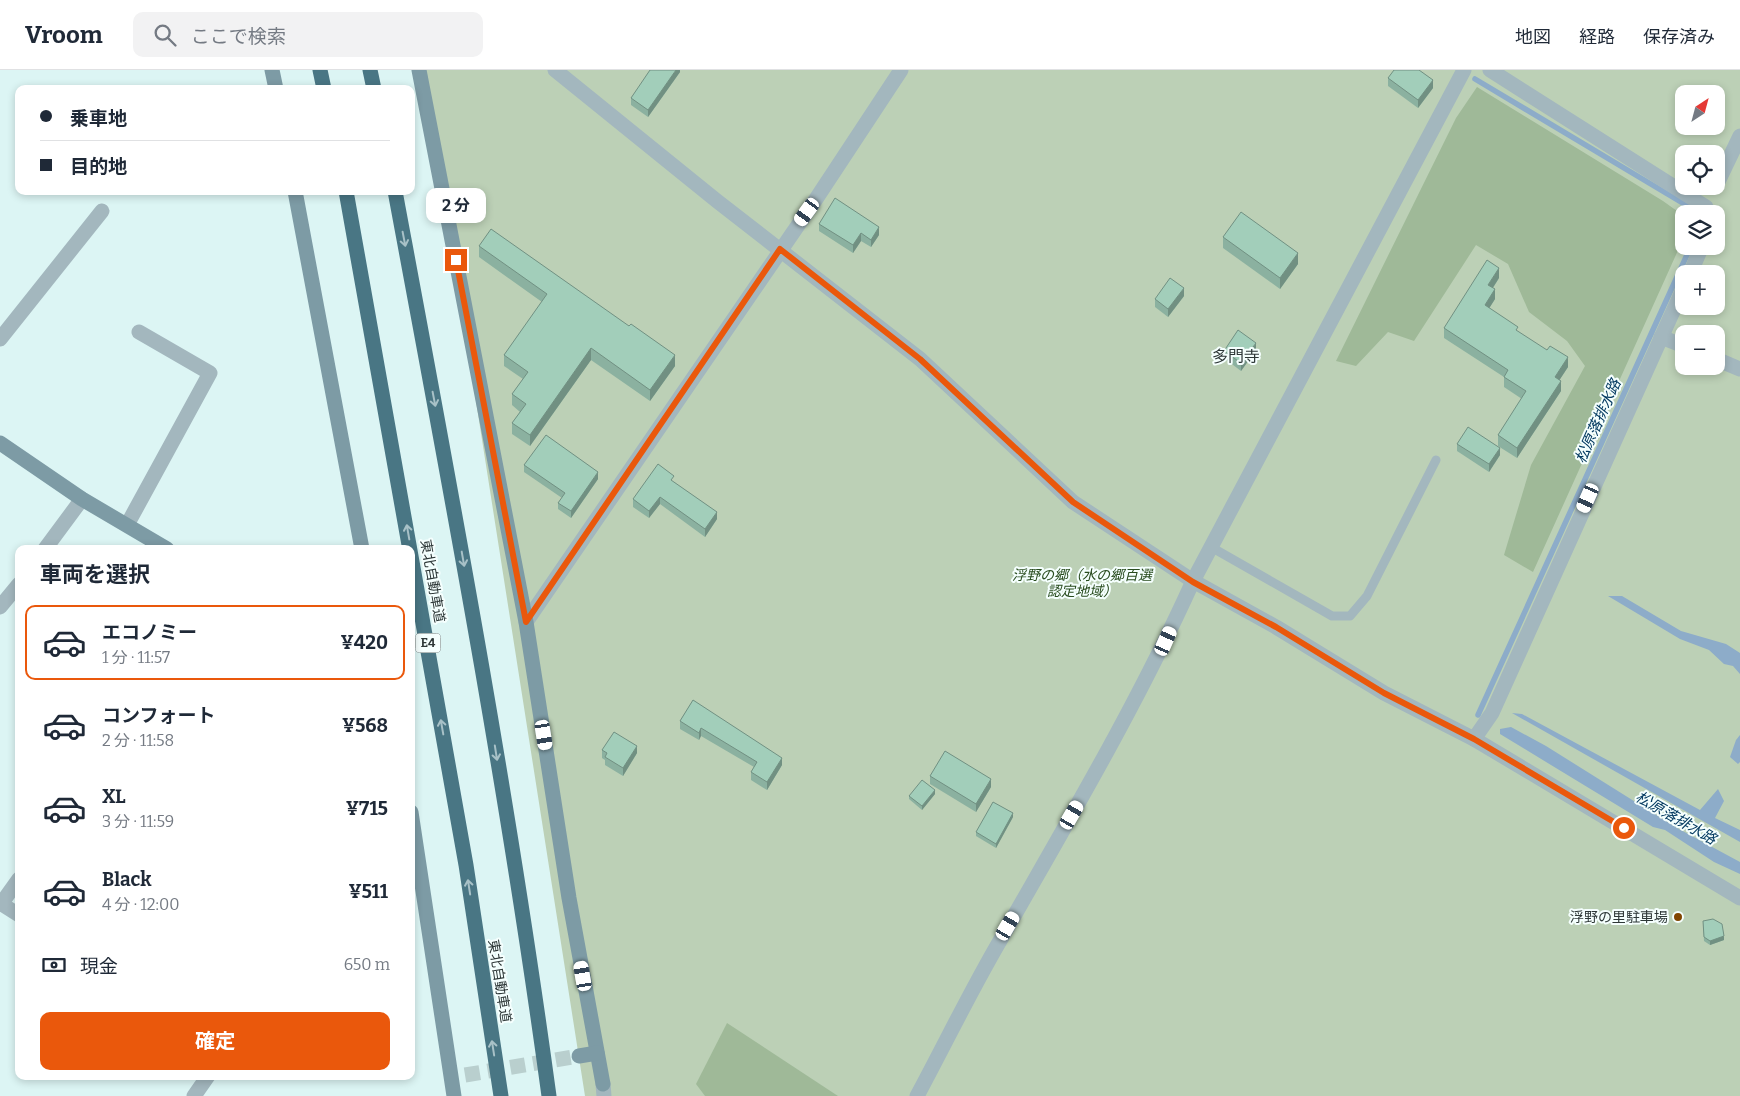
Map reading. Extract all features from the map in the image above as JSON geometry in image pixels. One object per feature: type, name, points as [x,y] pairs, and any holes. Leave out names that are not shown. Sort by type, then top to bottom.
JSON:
[{"type":"highway","points":[[320,70],[323,85]]},
{"type":"highway","points":[[370,70],[373,85]]},
{"type":"highway","name":"東北自動車道","points":[[347,195],[409,545]]},
{"type":"highway","points":[[396,195],[456,518],[532,974],[549,1096]]},
{"type":"highway","name":"東北自動車道","points":[[415,579],[466,865],[501,1096]]},
{"type":"street","points":[[272,70],[275,85]]},
{"type":"street","points":[[419,70],[526,622],[568,898],[604,1090]]},
{"type":"street","points":[[555,70],[920,359],[1073,502],[1193,582],[1276,627],[1384,693],[1474,739],[1740,898]]},
{"type":"street","points":[[526,622],[816,199],[901,70]]},
{"type":"street","points":[[917,1096],[999,941],[1119,732],[1159,656],[1211,547],[1464,70]]},
{"type":"street","points":[[1490,70],[1699,205]]},
{"type":"street","points":[[1725,167],[1740,136]]},
{"type":"street","points":[[296,195],[361,545]]},
{"type":"street","points":[[0,339],[102,211]]},
{"type":"street","points":[[1474,739],[1492,713],[1675,307]]},
{"type":"street","points":[[127,525],[210,373],[139,332]]},
{"type":"street","points":[[1661,337],[1675,342]]},
{"type":"street","points":[[1725,363],[1740,369]]},
{"type":"street","points":[[0,443],[82,499],[160,545]]},
{"type":"street","points":[[48,545],[82,499]]},
{"type":"street","points":[[0,607],[15,589]]},
{"type":"street","points":[[415,835],[458,1077],[454,1096]]},
{"type":"street","points":[[15,884],[1,903],[15,912]]},
{"type":"street","points":[[579,1056],[597,1053]]},
{"type":"street","points":[[194,1096],[205,1080]]},
{"type":"lane","points":[[1211,547],[1332,616],[1350,616],[1367,596],[1436,460]]},
{"type":"green space","name":"浮野の郷（水の郷百選 認定地域）","points":[[424,70],[1740,70],[1740,1096],[585,1096]]},
{"type":"green space","points":[[1477,87],[1675,210],[1676,255],[1533,572],[1504,555],[1531,465],[1585,366],[1567,341],[1529,312],[1508,264],[1476,245],[1414,341],[1388,332],[1356,366],[1336,361],[1456,118]]},
{"type":"green space","points":[[727,1023],[838,1096],[705,1096],[696,1084]]},
{"type":"water","points":[[1608,596],[1622,596],[1681,631],[1726,644],[1740,653],[1740,674],[1733,666],[1724,664],[1709,650],[1680,639]]},
{"type":"water","points":[[1512,713],[1522,714],[1700,810],[1718,789],[1724,801],[1715,818],[1740,830],[1740,842]]},
{"type":"water","points":[[1511,727],[1546,746],[1677,828],[1740,862],[1740,874],[1714,862],[1665,830],[1653,827],[1500,734],[1500,729]]},
{"type":"water","points":[[1740,735],[1740,762],[1738,764],[1730,757],[1736,740]]},
{"type":"building","points":[[650,70],[676,70],[648,110],[631,98]]},
{"type":"building","points":[[1394,70],[1419,70],[1433,80],[1418,100],[1388,78]]},
{"type":"building","points":[[835,198],[879,227],[871,240],[861,233],[853,245],[819,224]]},
{"type":"building","points":[[1241,212],[1298,253],[1280,278],[1223,237]]},
{"type":"building","points":[[491,229],[629,326],[631,324],[675,355],[650,390],[591,348],[530,435],[512,423],[526,404],[512,394],[528,372],[504,355],[547,294],[479,246]]},
{"type":"building","points":[[1487,260],[1499,268],[1488,285],[1495,289],[1485,305],[1518,327],[1516,330],[1547,350],[1550,346],[1568,357],[1555,377],[1561,381],[1517,448],[1498,435],[1526,391],[1504,377],[1508,370],[1444,328]]},
{"type":"building","points":[[1170,278],[1184,288],[1168,309],[1155,299]]},
{"type":"building","points":[[1238,330],[1256,343],[1241,363],[1224,351]]},
{"type":"building","points":[[1468,427],[1500,448],[1489,464],[1457,444]]},
{"type":"building","points":[[546,435],[598,472],[571,511],[558,503],[565,493],[524,465]]},
{"type":"building","points":[[658,464],[674,476],[671,480],[717,512],[705,529],[660,497],[649,511],[633,499]]},
{"type":"building","points":[[693,700],[782,758],[767,782],[751,772],[757,762],[701,728],[699,733],[680,721]]},
{"type":"building","points":[[614,732],[637,746],[623,768],[605,757],[607,753],[602,750]]},
{"type":"building","points":[[945,751],[991,779],[976,804],[930,776]]},
{"type":"building","points":[[922,780],[935,790],[922,806],[909,796]]},
{"type":"building","points":[[993,802],[1013,813],[996,844],[976,832]]},
{"type":"building","points":[[1713,919],[1722,924],[1724,936],[1710,941],[1704,937],[1703,921]]},
{"type":"waterway","name":"松原落排水路","points":[[1475,79],[1686,205]]},
{"type":"waterway","name":"松原落排水路","points":[[1478,715],[1687,255]]},
{"type":"tunnel","points":[[465,1075],[579,1056]]},
{"type":"place","name":"浮野の里駐車場","points":[[1678,917]]},
{"type":"district","name":"多門寺","points":[[1236,356]]},
{"type":"route","points":[[456,260],[526,622],[737,312],[765,274],[780,249],[920,359],[1073,502],[1193,582],[1276,627],[1384,693],[1474,739],[1624,828]]}]
